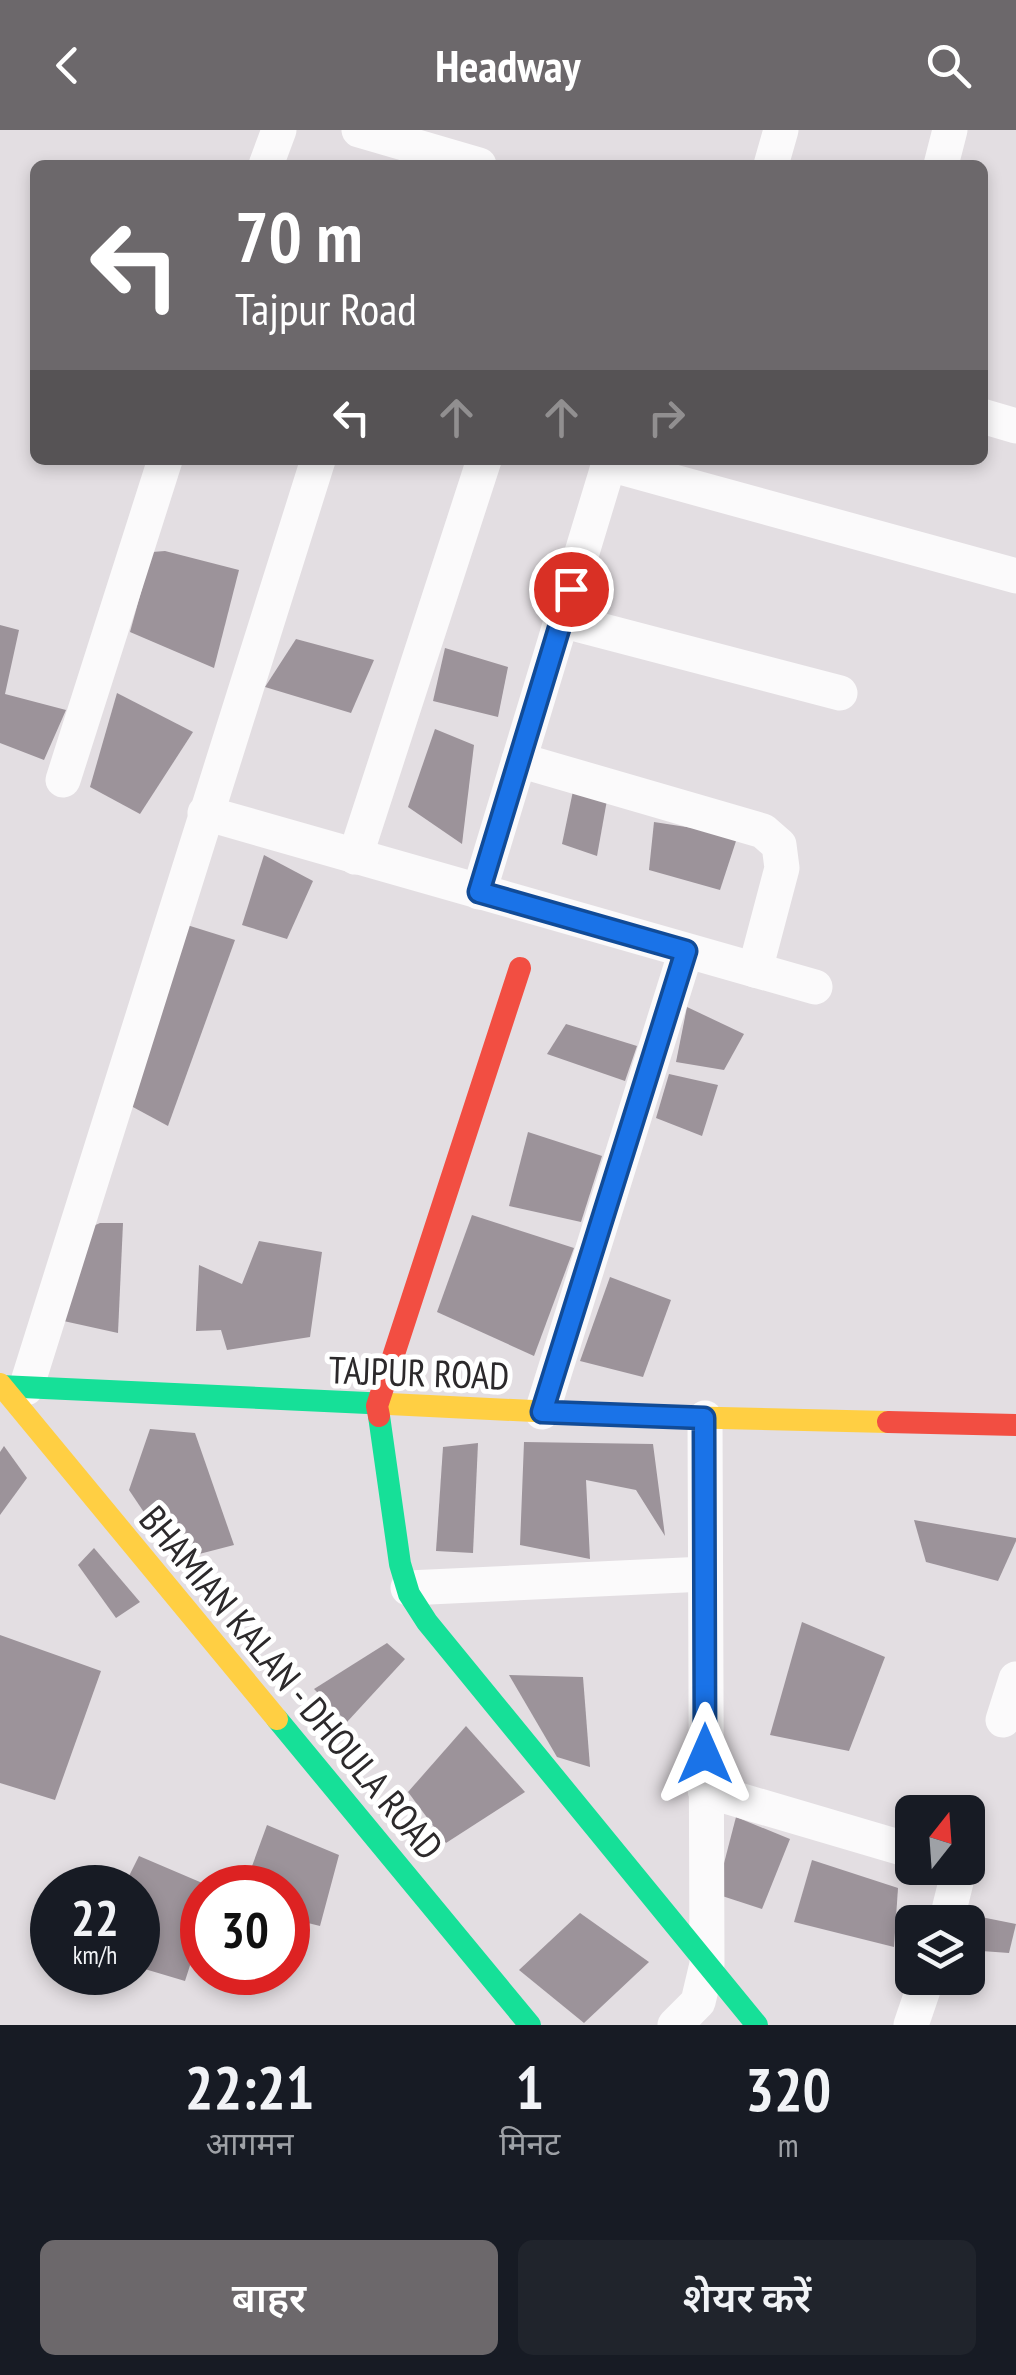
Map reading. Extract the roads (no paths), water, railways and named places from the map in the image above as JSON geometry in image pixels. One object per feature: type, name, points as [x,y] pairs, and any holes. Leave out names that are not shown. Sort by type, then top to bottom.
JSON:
[{"type":"street","points":[[268,160],[279,130]]},
{"type":"street","points":[[359,130],[462,160]]},
{"type":"street","points":[[772,160],[781,130]]},
{"type":"street","points":[[942,160],[950,130]]},
{"type":"street","points":[[988,418],[1016,426]]},
{"type":"street","points":[[63,780],[163,465]]},
{"type":"street","points":[[7,1386],[205,813],[316,465]]},
{"type":"street","points":[[355,857],[482,465]]},
{"type":"street","points":[[479,892],[608,465]]},
{"type":"street","points":[[620,465],[1016,576]]},
{"type":"street","points":[[561,620],[840,693]]},
{"type":"street","points":[[519,760],[763,831],[780,845],[782,868],[756,970]]},
{"type":"street","points":[[205,813],[815,988]]},
{"type":"street","points":[[542,1412],[686,951]]},
{"type":"street","points":[[520,968],[377,1406],[400,1564],[426,1622],[757,2025]]},
{"type":"street","name":"TAJPUR ROAD","points":[[7,1386],[377,1406],[1016,1425]]},
{"type":"street","name":"BHAMIAN KALAN - DHOULA ROAD","points":[[7,1386],[530,2025]]},
{"type":"street","points":[[676,2025],[698,2002],[707,1964],[704,1418]]},
{"type":"street","points":[[408,1588],[705,1574]]},
{"type":"street","points":[[1002,1720],[1016,1680]]},
{"type":"street","points":[[705,1790],[895,1846]]},
{"type":"street","points":[[911,2025],[921,1995]]}]
